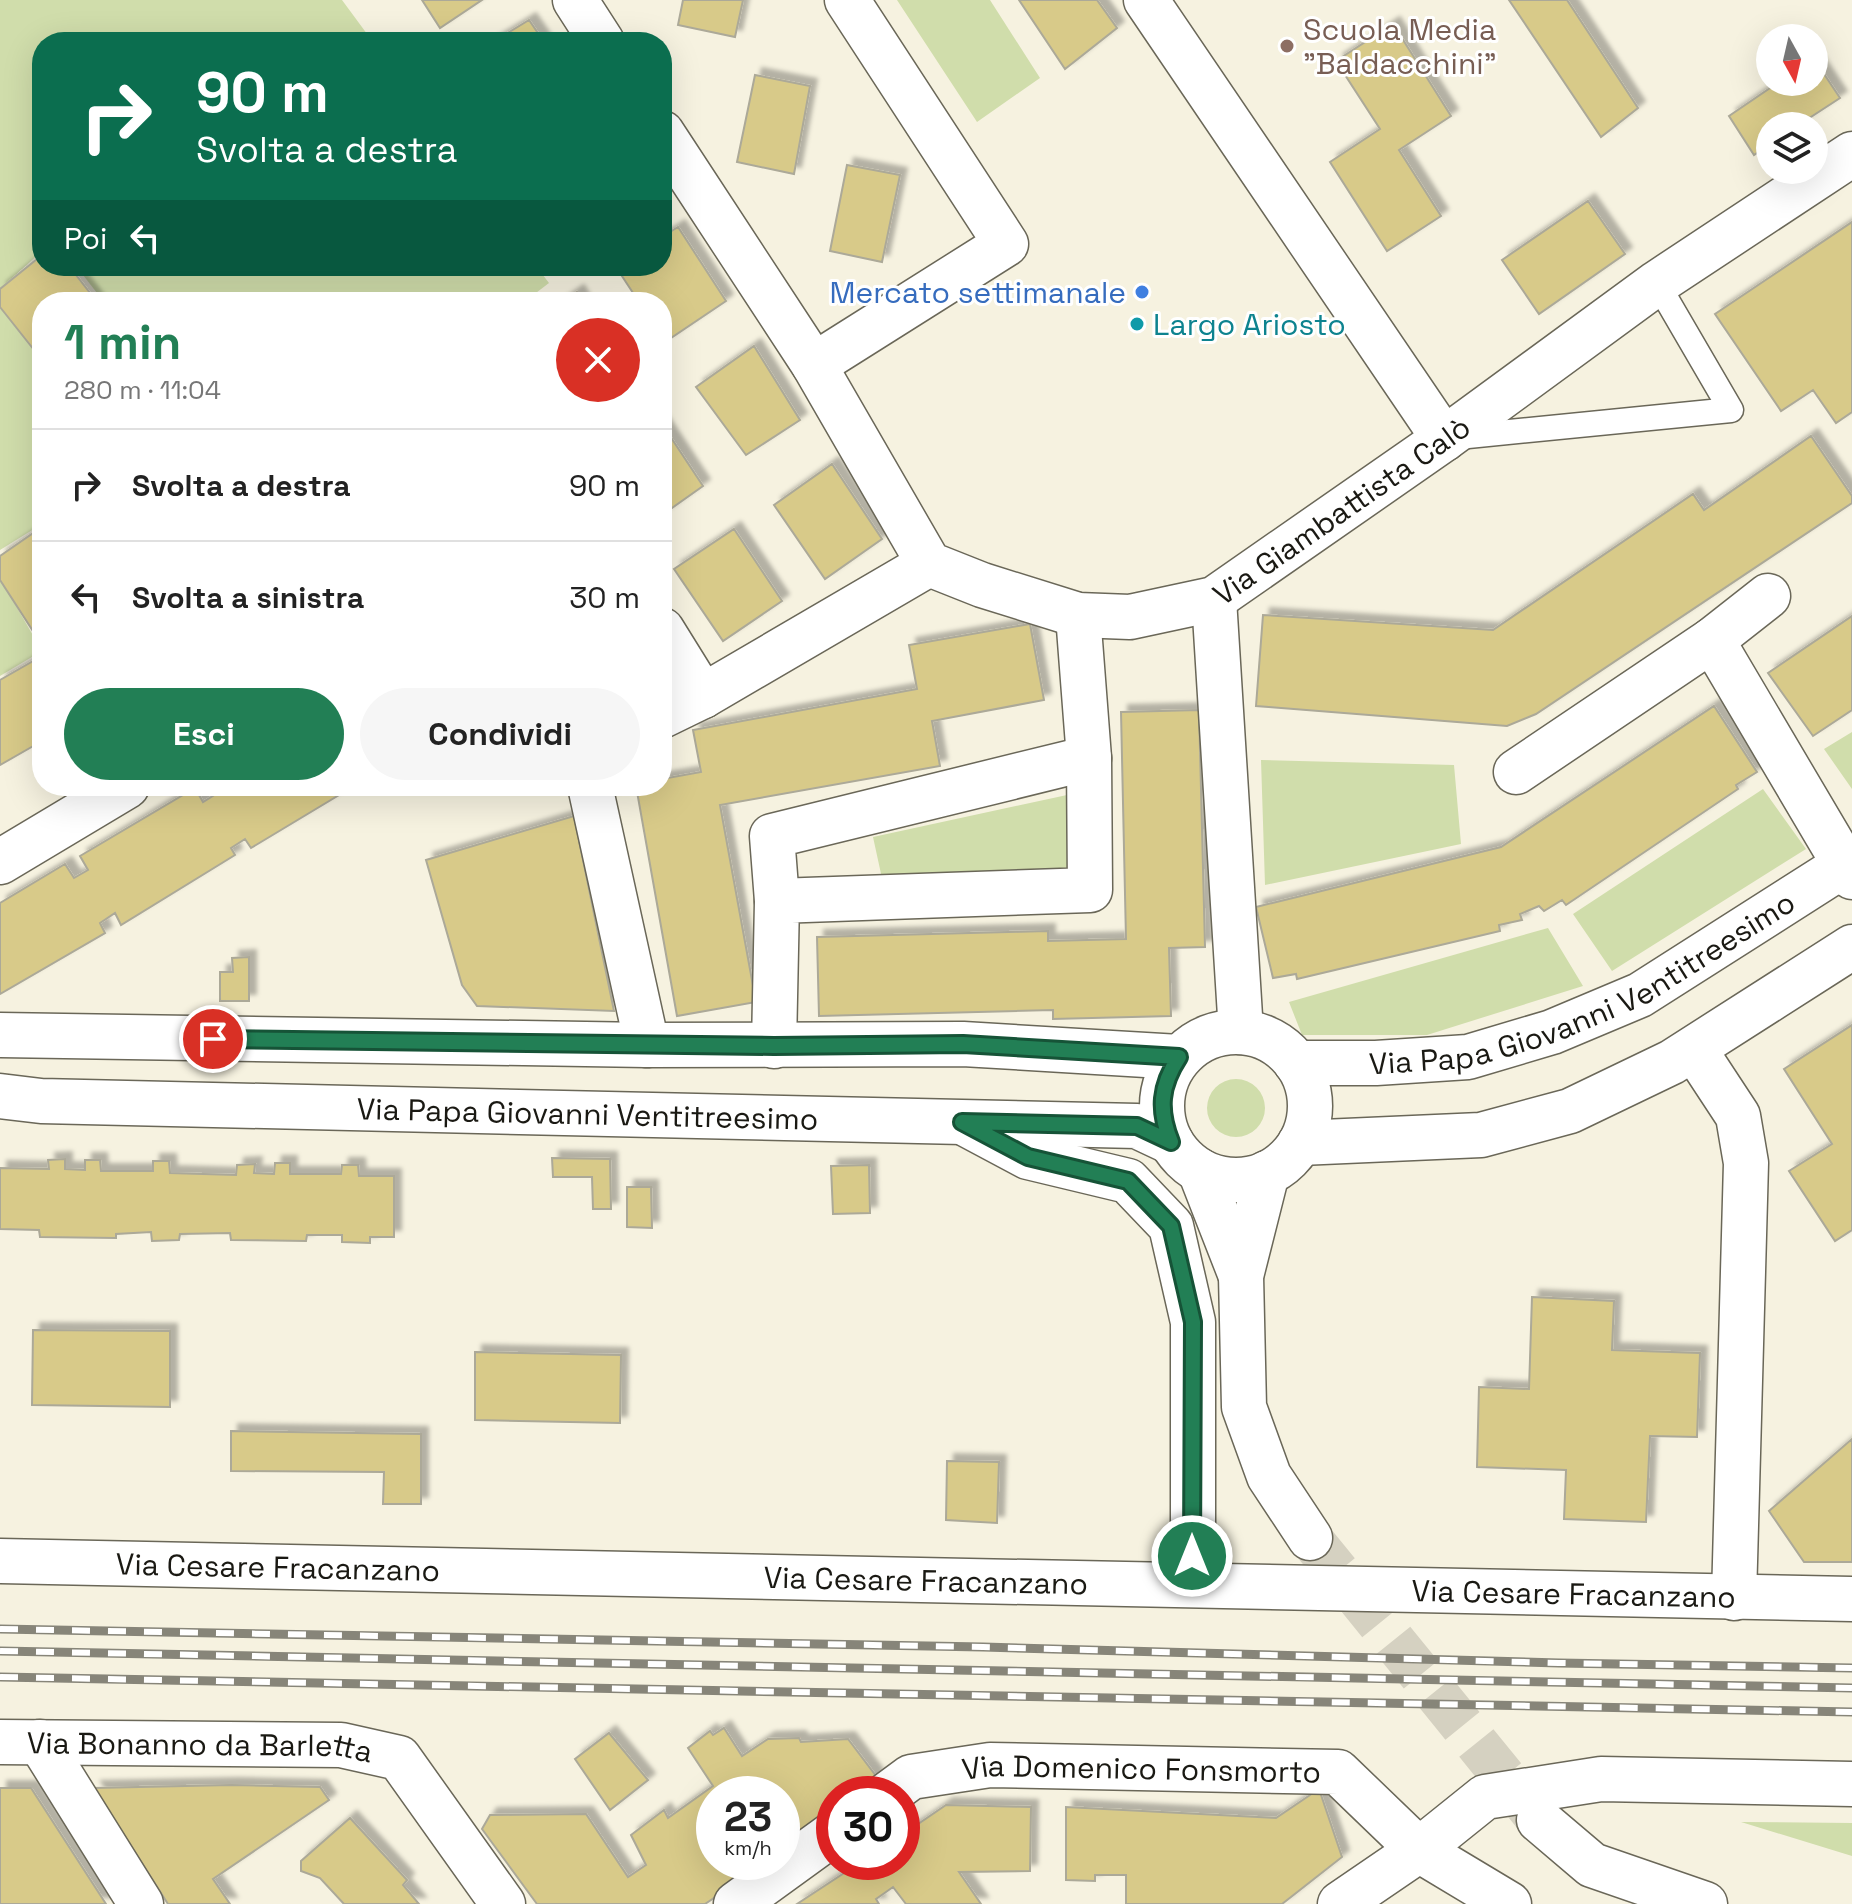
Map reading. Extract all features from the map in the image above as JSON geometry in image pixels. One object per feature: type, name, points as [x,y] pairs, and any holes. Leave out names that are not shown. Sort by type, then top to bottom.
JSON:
[{"type":"street","points":[[575,0],[596,32]]},
{"type":"street","points":[[814,365],[1006,244],[847,0]]},
{"type":"street","points":[[1146,0],[1444,439]]},
{"type":"street","points":[[672,148],[814,365],[929,564],[672,711]]},
{"type":"street","name":"Via Giambattista Calò","points":[[929,564],[982,585],[1078,615],[1130,617],[1214,599],[1444,439],[1657,283],[1852,154]]},
{"type":"street","points":[[1516,772],[1712,640],[1768,596]]},
{"type":"street","points":[[1214,599],[1241,1032]]},
{"type":"street","points":[[777,901],[1090,890],[1089,758],[1078,615]]},
{"type":"street","points":[[1712,640],[1849,867]]},
{"type":"street","points":[[672,646],[703,696]]},
{"type":"street","points":[[774,1046],[777,901],[772,836],[1089,758]]},
{"type":"street","points":[[0,862],[110,796]]},
{"type":"street","points":[[592,796],[647,1045]]},
{"type":"street","name":"Via Papa Giovanni Ventitreesimo","points":[[1296,1063],[1376,1063],[1468,1057],[1552,1032],[1640,995],[1849,867]]},
{"type":"street","points":[[1300,1143],[1481,1135],[1570,1111],[1672,1062],[1852,947]]},
{"type":"street","points":[[1185,1156],[1221,1179],[1244,1179],[1267,1173],[1286,1161],[1300,1143],[1308,1124],[1310,1103],[1306,1082],[1296,1063],[1281,1047],[1262,1037],[1241,1032],[1218,1034],[1197,1042],[1179,1057],[1167,1076],[1162,1098],[1163,1121],[1185,1156],[1241,1276]]},
{"type":"street","points":[[0,1035],[647,1045],[963,1044],[1179,1057]]},
{"type":"street","points":[[1694,1049],[1738,1116],[1746,1163],[1734,1598]]},
{"type":"street","name":"Via Papa Giovanni Ventitreesimo","points":[[0,1096],[41,1101],[1137,1126],[1185,1156]]},
{"type":"street","points":[[962,1122],[1028,1157],[1128,1181],[1171,1226],[1193,1322],[1193,1584]]},
{"type":"street","points":[[1267,1173],[1241,1276],[1244,1407],[1269,1476],[1310,1538]]},
{"type":"street","name":"Via Cesare Fracanzano","points":[[0,1561],[1852,1599]]},
{"type":"street","points":[[20,1742],[141,1904]]},
{"type":"street","name":"Via Bonanno da Barletta","points":[[20,1742],[341,1745],[399,1758],[503,1904]]},
{"type":"street","name":"Via Domenico Fonsmorto","points":[[918,1776],[990,1765],[1338,1772],[1419,1850],[1509,1904]]},
{"type":"street","points":[[1340,1904],[1419,1850],[1485,1797],[1601,1779],[1852,1784]]},
{"type":"street","points":[[1539,1820],[1592,1865],[1705,1904]]},
{"type":"street","points":[[736,1904],[816,1846]]},
{"type":"lane","points":[[1444,439],[1731,410],[1657,283]]},
{"type":"green space","points":[[0,0],[342,0],[366,32],[32,32],[32,260],[0,289]]},
{"type":"green space","points":[[897,0],[990,0],[1040,78],[977,122]]},
{"type":"green space","points":[[84,276],[544,276],[549,283],[537,292],[96,292]]},
{"type":"green space","points":[[0,306],[32,346],[32,530],[0,550]]},
{"type":"green space","points":[[0,578],[32,634],[32,657],[0,676]]},
{"type":"green space","points":[[1852,732],[1852,789],[1824,749]]},
{"type":"green space","points":[[1261,760],[1454,765],[1461,844],[1265,885]]},
{"type":"green space","points":[[1763,789],[1806,849],[1612,971],[1573,914]]},
{"type":"green space","points":[[1067,795],[1075,876],[883,883],[873,837]]},
{"type":"green space","points":[[1548,928],[1583,986],[1427,1035],[1302,1035],[1289,1002]]},
{"type":"green space","points":[[1236,1079],[1247,1081],[1256,1088],[1263,1097],[1263,1119],[1256,1128],[1247,1135],[1236,1137],[1225,1135],[1216,1128],[1209,1119],[1207,1108],[1209,1097],[1216,1088],[1225,1081]]},
{"type":"green space","points":[[1741,1822],[1852,1823],[1852,1856]]},
{"type":"building","points":[[422,0],[482,0],[440,28]]},
{"type":"building","points":[[683,0],[743,0],[735,37],[678,25]]},
{"type":"building","points":[[1019,0],[1097,0],[1117,28],[1065,69]]},
{"type":"building","points":[[1509,0],[1567,0],[1638,108],[1601,137]]},
{"type":"building","points":[[529,20],[537,32],[509,32]]},
{"type":"building","points":[[1393,24],[1451,116],[1399,150],[1441,216],[1387,251],[1330,162],[1380,129],[1336,61]]},
{"type":"building","points":[[755,75],[810,86],[794,174],[737,162]]},
{"type":"building","points":[[1828,80],[1840,98],[1818,112],[1756,112],[1754,155],[1729,116],[1758,96],[1828,96]]},
{"type":"building","points":[[847,165],[900,175],[882,262],[830,251]]},
{"type":"building","points":[[1588,201],[1625,254],[1539,314],[1502,260]]},
{"type":"building","points":[[1852,222],[1852,412],[1836,423],[1813,390],[1781,411],[1715,314]]},
{"type":"building","points":[[678,227],[726,301],[672,337],[672,292],[632,292],[622,276],[672,276],[672,231]]},
{"type":"building","points":[[32,263],[32,276],[77,276],[89,292],[32,292],[32,347],[0,307],[0,289]]},
{"type":"building","points":[[754,346],[800,420],[746,455],[696,387]]},
{"type":"building","points":[[1811,436],[1852,496],[1852,503],[1536,714],[1507,726],[1256,706],[1263,615],[1493,630],[1693,494],[1704,510]]},
{"type":"building","points":[[672,439],[703,486],[672,508]]},
{"type":"building","points":[[832,464],[882,539],[825,579],[774,505]]},
{"type":"building","points":[[734,529],[782,601],[723,641],[674,569]]},
{"type":"building","points":[[32,534],[32,630],[0,580],[0,556]]},
{"type":"building","points":[[1852,616],[1852,710],[1813,736],[1768,673]]},
{"type":"building","points":[[1030,624],[1044,700],[932,721],[940,766],[720,805],[756,1002],[677,1016],[638,796],[672,796],[672,777],[701,772],[693,730],[917,689],[909,645]]},
{"type":"building","points":[[32,662],[32,747],[0,765],[0,680]]},
{"type":"building","points":[[1714,706],[1757,772],[1736,785],[1738,789],[1566,905],[1562,900],[1544,911],[1539,906],[1520,914],[1522,920],[1499,925],[1500,931],[1297,979],[1296,974],[1273,978],[1256,907],[1501,847]]},
{"type":"building","points":[[1199,710],[1205,947],[1169,948],[1171,1016],[1053,1019],[1053,1010],[819,1016],[817,937],[1048,931],[1048,941],[1126,939],[1121,712]]},
{"type":"building","points":[[181,796],[200,796],[203,802],[213,796],[337,796],[251,848],[245,839],[231,848],[235,855],[121,925],[115,913],[100,923],[105,933],[0,994],[0,903],[65,864],[74,878],[88,870],[80,856]]},
{"type":"building","points":[[574,816],[614,1011],[477,1006],[462,985],[426,860]]},
{"type":"building","points":[[249,957],[249,1001],[220,1001],[220,972],[233,972],[232,958]]},
{"type":"building","points":[[1852,1025],[1852,1230],[1835,1241],[1789,1171],[1832,1144],[1784,1069]]},
{"type":"building","points":[[552,1158],[610,1159],[611,1209],[593,1209],[592,1177],[553,1177]]},
{"type":"building","points":[[65,1159],[65,1169],[85,1170],[85,1160],[100,1160],[101,1171],[153,1171],[153,1161],[169,1161],[170,1173],[236,1175],[237,1165],[255,1164],[254,1173],[274,1174],[275,1163],[290,1163],[290,1174],[341,1174],[342,1165],[358,1165],[359,1176],[394,1176],[394,1237],[370,1237],[370,1243],[342,1242],[342,1235],[307,1235],[306,1241],[231,1240],[230,1233],[180,1234],[179,1240],[152,1241],[151,1232],[116,1234],[116,1238],[40,1237],[39,1230],[0,1229],[0,1168],[49,1169],[48,1160]]},
{"type":"building","points":[[869,1165],[870,1213],[833,1214],[831,1166]]},
{"type":"building","points":[[627,1187],[651,1187],[652,1228],[627,1227]]},
{"type":"building","points":[[1532,1297],[1614,1301],[1612,1350],[1700,1353],[1697,1437],[1650,1436],[1646,1522],[1564,1519],[1566,1470],[1477,1467],[1479,1387],[1529,1389]]},
{"type":"building","points":[[33,1330],[170,1331],[170,1407],[32,1405]]},
{"type":"building","points":[[475,1352],[621,1355],[620,1423],[475,1420]]},
{"type":"building","points":[[231,1431],[421,1434],[421,1504],[383,1504],[384,1472],[231,1471]]},
{"type":"building","points":[[1852,1439],[1852,1562],[1804,1562],[1769,1511]]},
{"type":"building","points":[[947,1461],[999,1462],[997,1523],[946,1520]]},
{"type":"building","points":[[724,1728],[742,1756],[768,1739],[799,1738],[801,1742],[848,1739],[876,1776],[816,1776],[816,1827],[800,1839],[800,1776],[706,1776],[688,1748],[710,1731],[713,1735]]},
{"type":"building","points":[[609,1733],[648,1780],[610,1810],[575,1759]]},
{"type":"building","points":[[320,1787],[329,1800],[213,1879],[230,1904],[168,1904],[94,1788]]},
{"type":"building","points":[[0,1788],[31,1788],[106,1904],[0,1904]]},
{"type":"building","points":[[1319,1789],[1342,1857],[1282,1904],[1126,1904],[1126,1875],[1095,1875],[1095,1881],[1066,1880],[1066,1807],[1276,1818]]},
{"type":"building","points":[[696,1798],[696,1880],[740,1880],[705,1904],[537,1904],[482,1829],[490,1815],[586,1814],[628,1877],[646,1865],[631,1835],[664,1810],[668,1818]]},
{"type":"building","points":[[946,1805],[1031,1807],[1030,1871],[959,1872],[981,1904],[906,1904],[893,1887],[876,1899],[879,1904],[797,1904],[834,1880],[920,1880],[920,1823]]},
{"type":"building","points":[[350,1818],[407,1880],[403,1885],[419,1904],[344,1904],[320,1878],[301,1871],[301,1861]]},
{"type":"tunnel","points":[[1310,1538],[1538,1819]]},
{"type":"railway","points":[[0,1629],[983,1647],[1852,1668]]},
{"type":"railway","points":[[0,1651],[1852,1688]]},
{"type":"railway","points":[[0,1677],[1852,1712]]},
{"type":"place","name":"Scuola Media \"Baldacchini\"","points":[[1287,46]]},
{"type":"place","name":"Mercato settimanale","points":[[1142,292]]},
{"type":"place","name":"Largo Ariosto","points":[[1137,324]]},
{"type":"route","points":[[213,1039],[774,1046],[963,1044],[1179,1057],[1167,1076],[1162,1098],[1163,1121],[1171,1142],[1137,1126],[962,1122],[1028,1157],[1128,1181],[1171,1226],[1193,1322],[1192,1556]]}]
